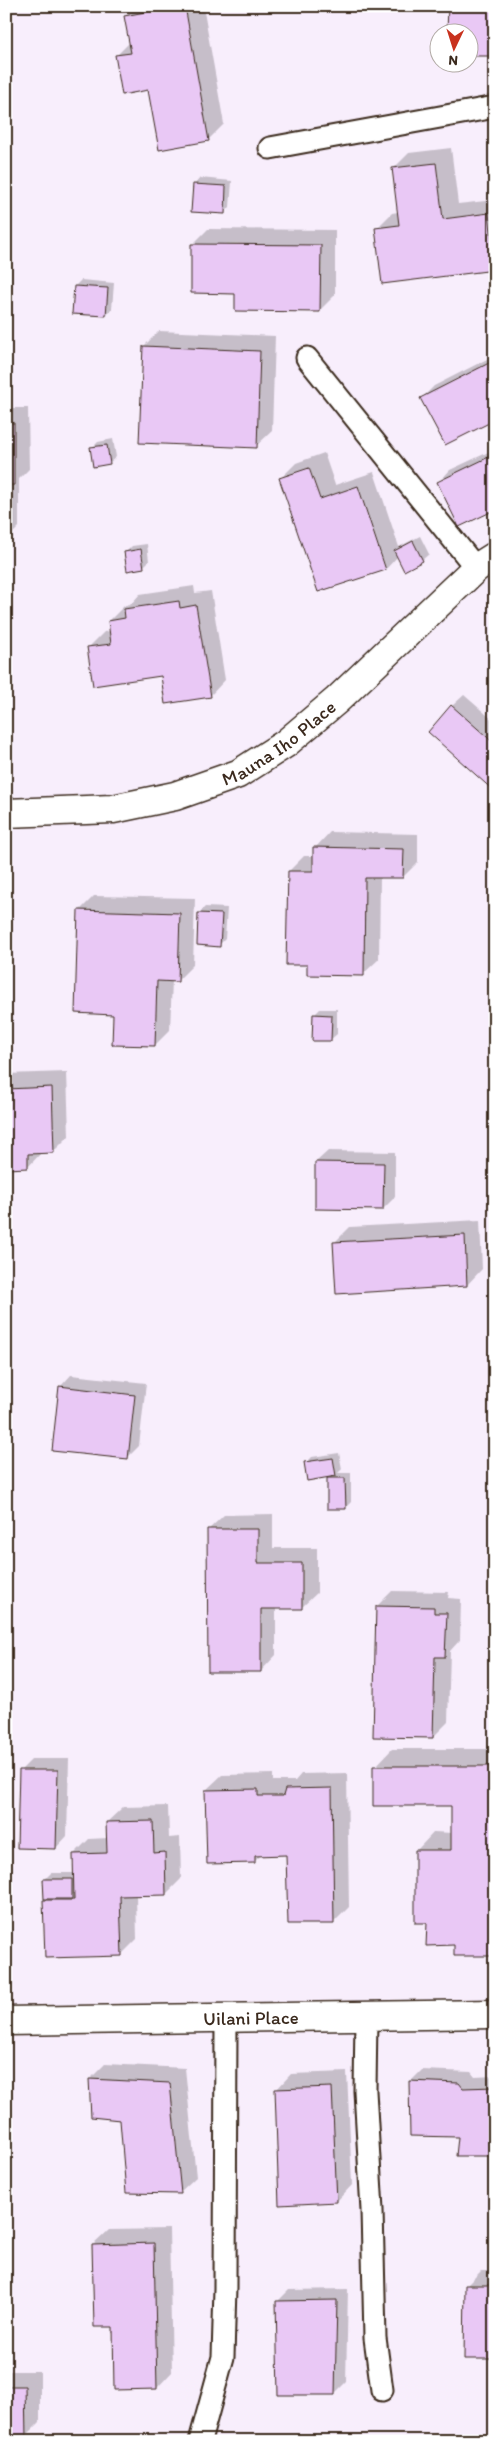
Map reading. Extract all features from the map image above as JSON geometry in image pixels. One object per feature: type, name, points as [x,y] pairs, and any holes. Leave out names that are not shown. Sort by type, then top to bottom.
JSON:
[{"type":"street","name":"Mauna Iho Place","points":[[6,813],[113,809],[175,796],[238,774],[284,744],[337,700],[485,562]]},
{"type":"street","name":"Uilani Place","points":[[6,2021],[366,2018],[495,2014]]},
{"type":"lane","points":[[270,148],[495,106]]},
{"type":"lane","points":[[307,358],[485,562]]},
{"type":"lane","points":[[366,2018],[365,2092],[372,2210],[374,2338],[382,2390]]},
{"type":"lane","points":[[200,2441],[222,2357],[225,2288],[226,2019]]},
{"type":"building","points":[[185,6],[209,141],[159,150],[148,90],[122,95],[115,55],[131,53],[124,16]]},
{"type":"building","points":[[448,6],[495,6],[495,56],[478,56],[478,22],[447,22]]},
{"type":"building","points":[[436,163],[443,219],[489,213],[495,270],[382,284],[375,228],[399,225],[392,168]]},
{"type":"building","points":[[193,184],[226,186],[225,214],[191,212]]},
{"type":"building","points":[[191,244],[321,245],[320,312],[235,311],[235,294],[191,293]]},
{"type":"building","points":[[74,286],[108,288],[106,316],[72,314]]},
{"type":"building","points":[[143,346],[260,351],[257,448],[139,443]]},
{"type":"building","points":[[495,360],[495,420],[445,445],[420,398]]},
{"type":"building","points":[[6,423],[14,423],[14,485],[6,485]]},
{"type":"building","points":[[107,445],[110,464],[93,467],[90,447]]},
{"type":"building","points":[[495,454],[495,510],[459,527],[437,482]]},
{"type":"building","points":[[309,468],[320,499],[358,486],[386,570],[318,592],[279,478]]},
{"type":"building","points":[[413,541],[423,561],[404,571],[394,551]]},
{"type":"building","points":[[141,549],[144,568],[127,571],[124,552]]},
{"type":"building","points":[[179,601],[180,608],[196,605],[211,697],[165,704],[161,676],[93,686],[87,647],[111,644],[108,621],[125,618],[124,609]]},
{"type":"building","points":[[451,705],[495,744],[495,792],[428,732]]},
{"type":"building","points":[[313,847],[404,849],[403,878],[365,878],[364,976],[307,975],[307,965],[286,965],[288,871],[313,871]]},
{"type":"building","points":[[78,910],[180,913],[178,982],[157,981],[155,1046],[112,1045],[113,1015],[75,1013]]},
{"type":"building","points":[[198,913],[222,914],[220,947],[197,945]]},
{"type":"building","points":[[313,1014],[332,1015],[331,1041],[312,1041]]},
{"type":"building","points":[[52,1087],[54,1153],[28,1154],[28,1168],[6,1169],[6,1089]]},
{"type":"building","points":[[315,1162],[384,1163],[383,1210],[315,1209]]},
{"type":"building","points":[[465,1235],[467,1286],[336,1294],[333,1242]]},
{"type":"building","points":[[59,1386],[135,1395],[128,1459],[52,1451]]},
{"type":"building","points":[[333,1458],[336,1476],[307,1481],[304,1462]]},
{"type":"building","points":[[327,1478],[345,1478],[346,1509],[327,1509]]},
{"type":"building","points":[[207,1529],[258,1529],[258,1563],[302,1563],[302,1609],[261,1609],[261,1672],[208,1672]]},
{"type":"building","points":[[376,1606],[434,1607],[434,1613],[447,1613],[445,1657],[435,1657],[433,1738],[373,1737]]},
{"type":"building","points":[[373,1766],[495,1766],[493,1956],[454,1956],[454,1945],[426,1946],[427,1923],[415,1923],[415,1850],[451,1850],[451,1806],[373,1806]]},
{"type":"building","points":[[19,1770],[58,1770],[56,1849],[17,1848]]},
{"type":"building","points":[[332,1788],[334,1924],[288,1924],[286,1855],[255,1856],[255,1863],[207,1864],[205,1790],[258,1789],[258,1796],[283,1796],[285,1789]]},
{"type":"building","points":[[153,1821],[154,1853],[165,1852],[166,1895],[120,1896],[122,1956],[45,1958],[43,1900],[74,1900],[73,1854],[107,1853],[106,1822]]},
{"type":"building","points":[[43,1879],[72,1879],[72,1899],[44,1899]]},
{"type":"building","points":[[89,2079],[170,2083],[181,2194],[126,2193],[120,2120],[91,2117]]},
{"type":"building","points":[[409,2081],[459,2083],[463,2088],[495,2087],[495,2156],[456,2156],[458,2137],[410,2136]]},
{"type":"building","points":[[332,2087],[337,2202],[279,2205],[275,2089]]},
{"type":"building","points":[[154,2243],[157,2389],[114,2390],[113,2327],[94,2327],[92,2245]]},
{"type":"building","points":[[465,2285],[495,2285],[495,2359],[464,2359]]},
{"type":"building","points":[[337,2300],[335,2395],[278,2395],[276,2301]]},
{"type":"building","points":[[6,2386],[25,2386],[26,2438],[6,2438]]}]
